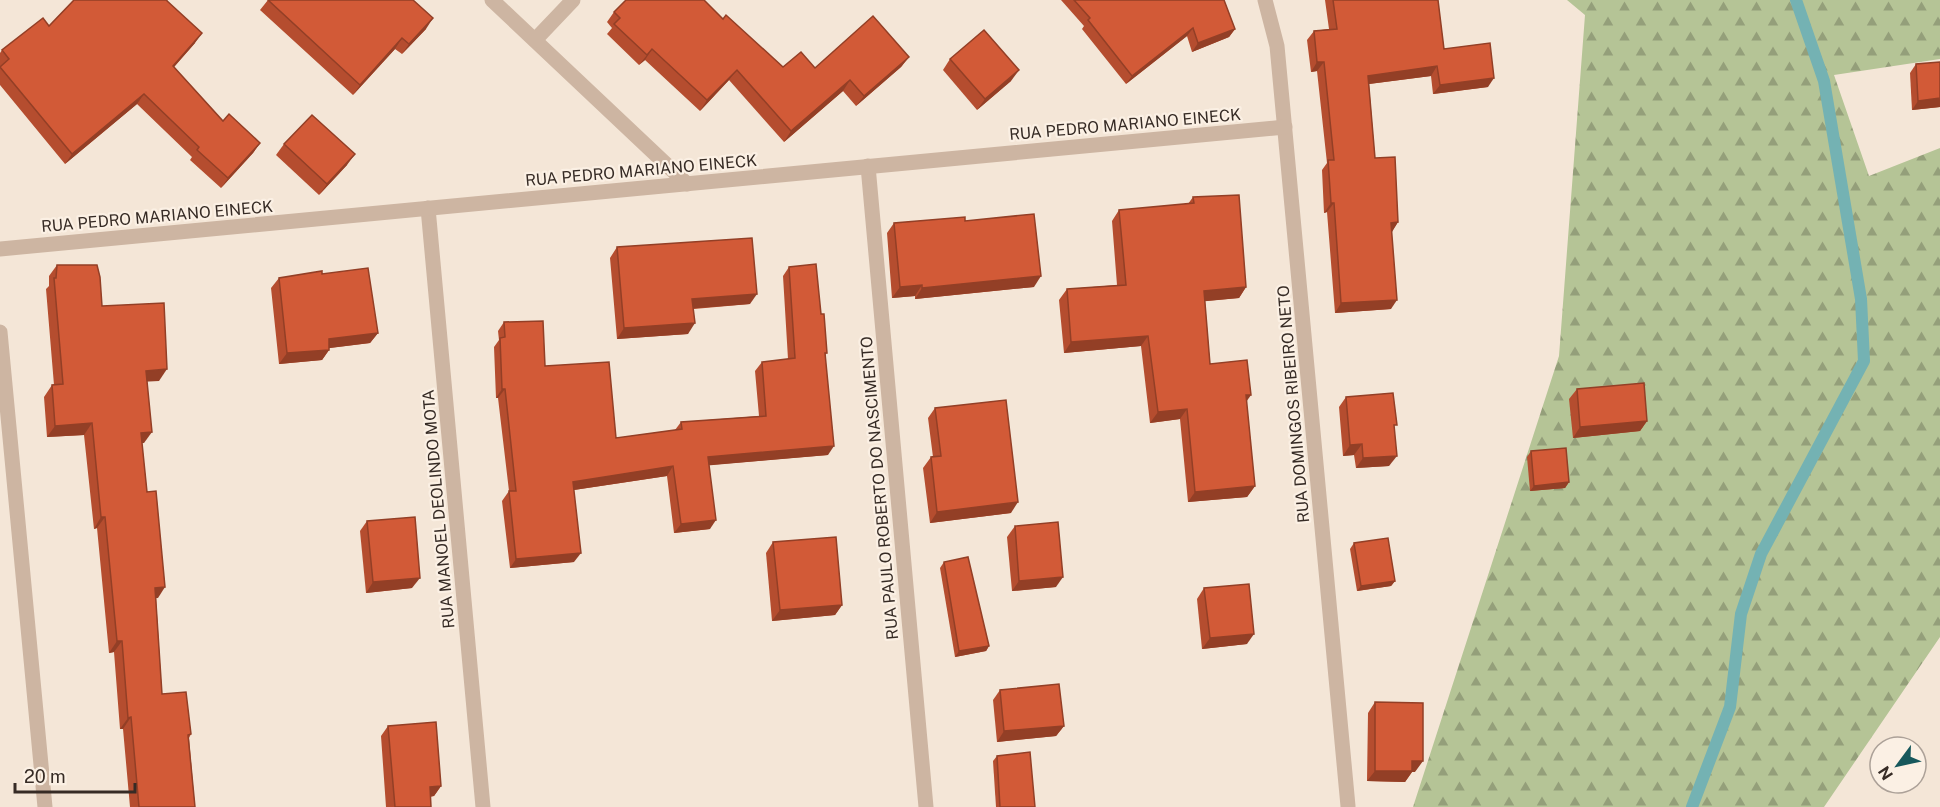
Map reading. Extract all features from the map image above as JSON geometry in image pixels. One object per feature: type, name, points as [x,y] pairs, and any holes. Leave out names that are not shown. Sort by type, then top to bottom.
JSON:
[{"type":"street","points":[[492,0],[687,184]]},
{"type":"street","points":[[535,40],[573,0]]},
{"type":"street","name":"RUA DOMINGOS RIBEIRO NETO","points":[[1265,0],[1277,46],[1348,806]]},
{"type":"street","name":"RUA PEDRO MARIANO EINECK","points":[[0,249],[1285,127]]},
{"type":"street","name":"RUA PAULO ROBERTO DO NASCIMENTO","points":[[868,166],[926,807]]},
{"type":"street","name":"RUA MANOEL DEOLINDO MOTA","points":[[428,208],[483,807]]},
{"type":"street","points":[[0,332],[45,807]]},
{"type":"green space","points":[[1567,0],[1940,0],[1940,59],[1834,75],[1869,176],[1940,148],[1940,637],[1873,735],[1868,735],[1868,743],[1824,807],[1413,807],[1559,356],[1585,15]]},
{"type":"building","points":[[74,0],[166,0],[202,33],[173,66],[223,121],[229,114],[260,143],[228,178],[197,150],[199,147],[144,94],[72,154],[0,67],[9,59],[2,50],[43,18],[49,26]]},
{"type":"building","points":[[268,0],[413,0],[433,18],[409,44],[402,38],[360,85]]},
{"type":"building","points":[[626,0],[704,0],[723,19],[726,15],[783,67],[801,52],[815,68],[873,16],[909,57],[864,96],[850,80],[791,131],[737,70],[707,100],[652,49],[647,55],[614,24],[620,18],[614,12]]},
{"type":"building","points":[[1074,0],[1224,0],[1235,29],[1198,43],[1193,28],[1132,76]]},
{"type":"building","points":[[1333,0],[1438,0],[1444,49],[1490,43],[1494,78],[1440,85],[1437,66],[1368,76],[1375,158],[1395,157],[1398,222],[1391,223],[1397,300],[1341,303],[1334,203],[1331,203],[1328,160],[1334,160],[1324,62],[1317,62],[1314,31],[1337,29]]},
{"type":"building","points":[[984,30],[1019,70],[985,99],[950,59]]},
{"type":"building","points":[[1940,62],[1940,98],[1918,101],[1916,64]]},
{"type":"building","points":[[312,115],[355,154],[327,184],[284,144]]},
{"type":"building","points":[[1239,195],[1246,287],[1204,291],[1210,364],[1247,360],[1251,395],[1246,395],[1255,486],[1195,492],[1187,409],[1158,412],[1148,336],[1071,342],[1067,289],[1126,285],[1119,210],[1194,203],[1193,197]]},
{"type":"building","points":[[1034,214],[1041,276],[922,288],[922,285],[900,287],[894,223],[965,217],[965,221]]},
{"type":"building","points":[[752,238],[757,294],[692,299],[695,323],[624,328],[617,247]]},
{"type":"building","points":[[816,264],[821,314],[824,314],[827,353],[825,353],[834,446],[708,457],[716,520],[681,524],[673,466],[573,482],[581,553],[516,559],[509,491],[516,491],[505,389],[502,389],[500,338],[505,337],[504,322],[543,321],[545,366],[609,362],[616,438],[682,429],[681,422],[766,416],[762,362],[795,358],[789,267]]},
{"type":"building","points":[[57,265],[97,265],[102,306],[164,303],[167,369],[146,371],[152,432],[141,433],[147,492],[156,491],[165,587],[155,588],[162,694],[186,692],[195,807],[139,807],[131,717],[128,718],[122,641],[117,641],[105,517],[101,517],[92,423],[55,426],[52,385],[63,384],[54,278],[56,278]]},
{"type":"building","points":[[368,268],[378,333],[329,339],[329,350],[287,353],[279,278],[322,271],[322,274]]},
{"type":"building","points":[[1644,383],[1647,421],[1580,427],[1577,389]]},
{"type":"building","points":[[1393,393],[1397,425],[1394,425],[1397,456],[1363,458],[1362,444],[1350,445],[1346,397]]},
{"type":"building","points":[[1006,400],[1018,502],[937,512],[931,457],[941,456],[935,408]]},
{"type":"building","points":[[1566,448],[1569,482],[1534,486],[1531,451]]},
{"type":"building","points":[[415,517],[420,578],[373,582],[367,521]]},
{"type":"building","points":[[1058,522],[1063,577],[1019,581],[1015,526]]},
{"type":"building","points":[[836,537],[842,605],[780,610],[773,542]]},
{"type":"building","points":[[1388,538],[1395,581],[1361,586],[1354,543]]},
{"type":"building","points":[[968,557],[989,646],[959,651],[944,562]]},
{"type":"building","points":[[1249,584],[1254,634],[1210,638],[1204,588]]},
{"type":"building","points":[[1059,684],[1064,726],[1004,731],[1000,690]]},
{"type":"building","points":[[1375,702],[1423,703],[1423,761],[1412,761],[1412,771],[1375,771]]},
{"type":"building","points":[[436,722],[441,786],[430,787],[431,807],[395,807],[388,726]]},
{"type":"building","points":[[1030,752],[1035,807],[1000,807],[997,756]]},
{"type":"waterway","points":[[1692,807],[1730,707],[1741,614],[1761,554],[1864,361],[1861,299],[1824,81],[1796,0]]}]
